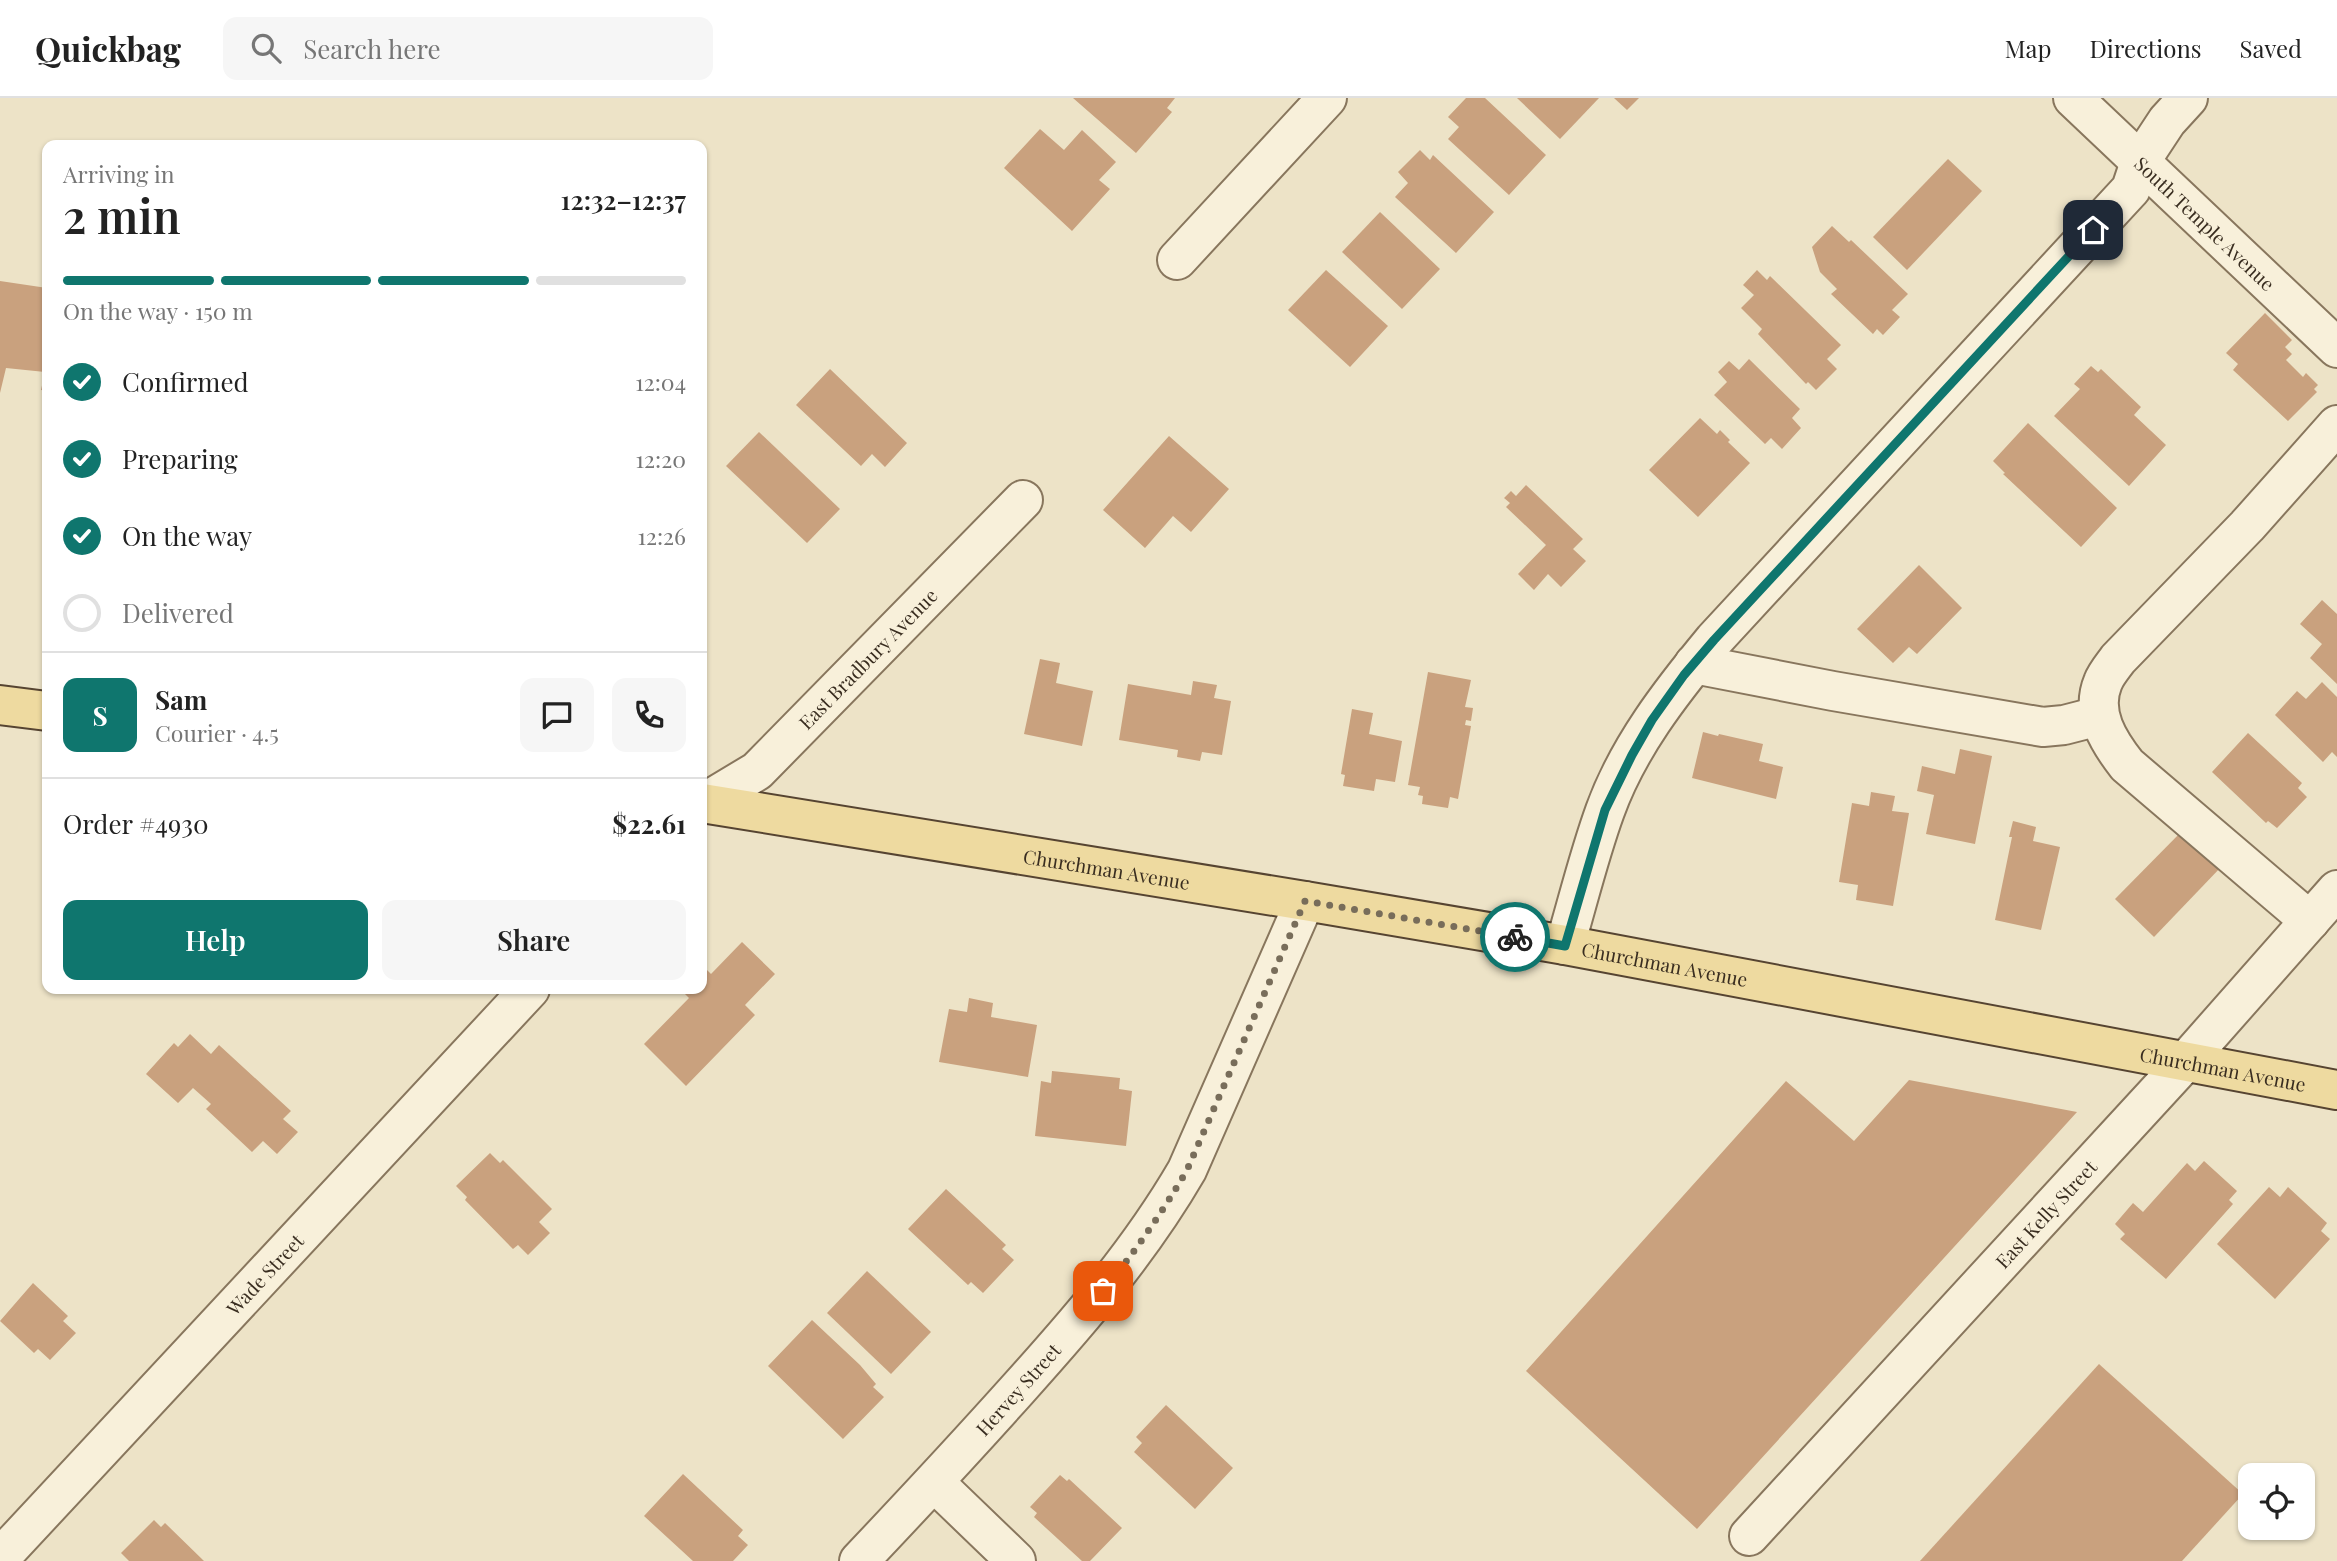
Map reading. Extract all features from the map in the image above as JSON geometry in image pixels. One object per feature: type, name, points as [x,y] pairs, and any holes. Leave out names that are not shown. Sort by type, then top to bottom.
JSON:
[{"type":"main road","points":[[0,705],[42,710]]},
{"type":"main road","name":"Churchman Avenue","points":[[707,804],[1565,946],[2337,1090]]},
{"type":"street","points":[[1177,260],[1327,98]]},
{"type":"street","name":"South Temple Avenue","points":[[2073,98],[2337,348]]},
{"type":"street","points":[[1565,946],[1605,810],[1642,737],[1694,664],[2131,189],[2140,162],[2167,121],[2188,98]]},
{"type":"street","points":[[2309,920],[2127,765],[2111,744],[2099,716],[2099,695],[2103,681],[2118,659],[2246,526],[2337,425]]},
{"type":"street","name":"East Bradbury Avenue","points":[[707,800],[757,771],[1023,500]]},
{"type":"street","points":[[1694,664],[2043,727],[2099,716]]},
{"type":"street","name":"East Kelly Street","points":[[1749,1536],[2186,1060],[2337,890]]},
{"type":"street","name":"Hervey Street","points":[[859,1561],[1076,1325],[1131,1257],[1170,1200],[1187,1170],[1305,901]]},
{"type":"street","name":"Wade Street","points":[[0,1558],[525,994]]},
{"type":"street","points":[[934,1482],[1016,1561]]},
{"type":"building","points":[[1073,98],[1175,98],[1167,108],[1172,112],[1136,153]]},
{"type":"building","points":[[1466,98],[1485,98],[1546,155],[1509,195],[1448,139],[1459,127],[1448,117]]},
{"type":"building","points":[[1517,98],[1599,98],[1560,139]]},
{"type":"building","points":[[1614,98],[1639,98],[1627,110]]},
{"type":"building","points":[[1040,129],[1064,150],[1082,130],[1116,162],[1099,180],[1110,189],[1072,231],[1004,168]]},
{"type":"building","points":[[1420,150],[1430,160],[1433,155],[1494,212],[1456,253],[1395,197],[1408,183],[1398,172]]},
{"type":"building","points":[[1948,159],[1982,191],[1907,270],[1873,237]]},
{"type":"building","points":[[1380,212],[1440,269],[1402,309],[1342,252]]},
{"type":"building","points":[[1832,226],[1849,242],[1851,240],[1908,294],[1892,310],[1900,317],[1883,335],[1877,329],[1873,334],[1831,294],[1837,289],[1820,272],[1812,247]]},
{"type":"building","points":[[1326,270],[1388,326],[1350,367],[1288,310]]},
{"type":"building","points":[[1757,270],[1767,280],[1770,276],[1841,345],[1827,359],[1837,369],[1816,390],[1808,382],[1806,384],[1758,334],[1762,329],[1741,308],[1754,295],[1743,285]]},
{"type":"building","points":[[0,281],[42,287],[42,372],[6,368],[0,393]]},
{"type":"building","points":[[2265,313],[2292,340],[2285,347],[2292,354],[2286,360],[2303,377],[2306,373],[2318,385],[2314,389],[2317,392],[2288,421],[2233,370],[2238,364],[2226,353]]},
{"type":"building","points":[[1749,359],[1800,409],[1792,418],[1801,428],[1782,449],[1771,438],[1765,444],[1714,395],[1727,382],[1718,372],[1729,361],[1739,370]]},
{"type":"building","points":[[2091,366],[2098,372],[2101,369],[2141,407],[2134,415],[2166,445],[2129,486],[2054,416],[2080,389],[2074,384]]},
{"type":"building","points":[[830,369],[907,443],[885,467],[872,454],[861,466],[796,405]]},
{"type":"building","points":[[1700,418],[1717,434],[1720,430],[1730,440],[1728,442],[1750,463],[1698,517],[1649,470]]},
{"type":"building","points":[[2028,423],[2117,508],[2081,547],[2003,474],[2005,473],[1993,461]]},
{"type":"building","points":[[759,432],[840,509],[807,543],[726,466]]},
{"type":"building","points":[[1169,436],[1229,489],[1191,532],[1173,516],[1145,548],[1103,510]]},
{"type":"building","points":[[1526,485],[1583,539],[1573,549],[1586,561],[1561,587],[1548,574],[1534,590],[1518,574],[1546,545],[1506,507],[1510,503],[1504,498],[1511,491],[1516,496]]},
{"type":"building","points":[[1919,565],[1962,608],[1917,654],[1909,647],[1893,663],[1857,629]]},
{"type":"building","points":[[2322,600],[2337,614],[2337,684],[2310,658],[2322,644],[2300,624]]},
{"type":"building","points":[[1040,659],[1060,663],[1056,683],[1093,691],[1082,746],[1024,734]]},
{"type":"building","points":[[1428,672],[1471,680],[1465,707],[1473,708],[1471,721],[1466,720],[1465,725],[1471,726],[1458,799],[1450,797],[1448,808],[1422,804],[1423,796],[1418,795],[1420,787],[1408,785]]},
{"type":"building","points":[[1193,681],[1217,685],[1214,698],[1231,701],[1222,755],[1202,752],[1200,761],[1177,757],[1178,750],[1119,740],[1128,684],[1191,695]]},
{"type":"building","points":[[2322,682],[2337,697],[2337,757],[2332,752],[2323,762],[2275,715],[2297,691],[2306,699]]},
{"type":"building","points":[[1352,709],[1373,713],[1369,734],[1402,741],[1395,782],[1376,779],[1374,791],[1343,786],[1345,775],[1341,774]]},
{"type":"building","points":[[1703,732],[1763,744],[1759,761],[1783,767],[1776,799],[1692,778]]},
{"type":"building","points":[[2248,733],[2302,783],[2298,788],[2307,797],[2277,828],[2268,821],[2266,823],[2212,772]]},
{"type":"building","points":[[1960,749],[1992,756],[1975,844],[1926,834],[1934,795],[1917,791],[1922,766],[1955,774]]},
{"type":"building","points":[[1871,792],[1895,796],[1892,811],[1909,813],[1893,906],[1856,900],[1858,885],[1839,882],[1852,803],[1869,806]]},
{"type":"building","points":[[2013,821],[2036,827],[2033,841],[2060,847],[2041,930],[1995,920]]},
{"type":"building","points":[[2184,829],[2222,866],[2154,937],[2115,899]]},
{"type":"building","points":[[742,942],[775,974],[745,1005],[755,1015],[686,1086],[644,1044],[689,998],[685,994],[707,994],[707,970],[711,974]]},
{"type":"building","points":[[969,998],[993,1003],[991,1017],[1037,1025],[1028,1077],[939,1062],[949,1009],[967,1012]]},
{"type":"building","points":[[190,1034],[211,1054],[219,1045],[291,1111],[283,1119],[298,1132],[277,1154],[263,1141],[252,1152],[206,1109],[211,1104],[193,1088],[178,1103],[146,1074],[174,1043],[178,1047]]},
{"type":"building","points":[[1052,1071],[1120,1078],[1119,1089],[1132,1091],[1126,1146],[1035,1136],[1041,1081],[1051,1083]]},
{"type":"building","points":[[1909,1080],[2077,1112],[1697,1529],[1526,1371],[1786,1081],[1854,1141]]},
{"type":"building","points":[[490,1153],[500,1163],[503,1160],[552,1209],[539,1222],[550,1233],[528,1255],[518,1245],[513,1249],[465,1200],[467,1197],[456,1186]]},
{"type":"building","points":[[2204,1161],[2237,1191],[2229,1200],[2233,1204],[2166,1279],[2120,1239],[2125,1234],[2115,1224],[2133,1203],[2143,1212],[2187,1163],[2195,1171]]},
{"type":"building","points":[[2269,1187],[2280,1197],[2288,1187],[2327,1223],[2321,1231],[2330,1239],[2275,1299],[2217,1244]]},
{"type":"building","points":[[946,1189],[1006,1245],[1002,1249],[1014,1260],[983,1293],[971,1282],[968,1285],[908,1229]]},
{"type":"building","points":[[867,1271],[931,1332],[891,1374],[827,1313]]},
{"type":"building","points":[[33,1283],[68,1316],[63,1321],[76,1333],[50,1360],[38,1349],[34,1353],[0,1321]]},
{"type":"building","points":[[812,1320],[860,1365],[876,1384],[873,1387],[884,1397],[843,1439],[768,1366]]},
{"type":"building","points":[[2099,1364],[2238,1489],[2238,1499],[2182,1561],[1920,1561]]},
{"type":"building","points":[[1166,1405],[1233,1468],[1195,1509],[1134,1452],[1142,1443],[1136,1437]]},
{"type":"building","points":[[683,1474],[743,1530],[738,1536],[748,1545],[733,1561],[693,1561],[644,1516]]},
{"type":"building","points":[[1060,1475],[1067,1481],[1069,1479],[1122,1528],[1090,1561],[1082,1561],[1034,1517],[1037,1513],[1030,1507]]},
{"type":"building","points":[[154,1520],[161,1527],[165,1523],[204,1561],[129,1561],[121,1553]]},
{"type":"way so far","points":[[1103,1291],[1131,1257],[1187,1170],[1305,901],[1515,937]]},
{"type":"route","points":[[1515,937],[1565,946],[1605,810],[1642,737],[1684,675],[2093,230]]}]
